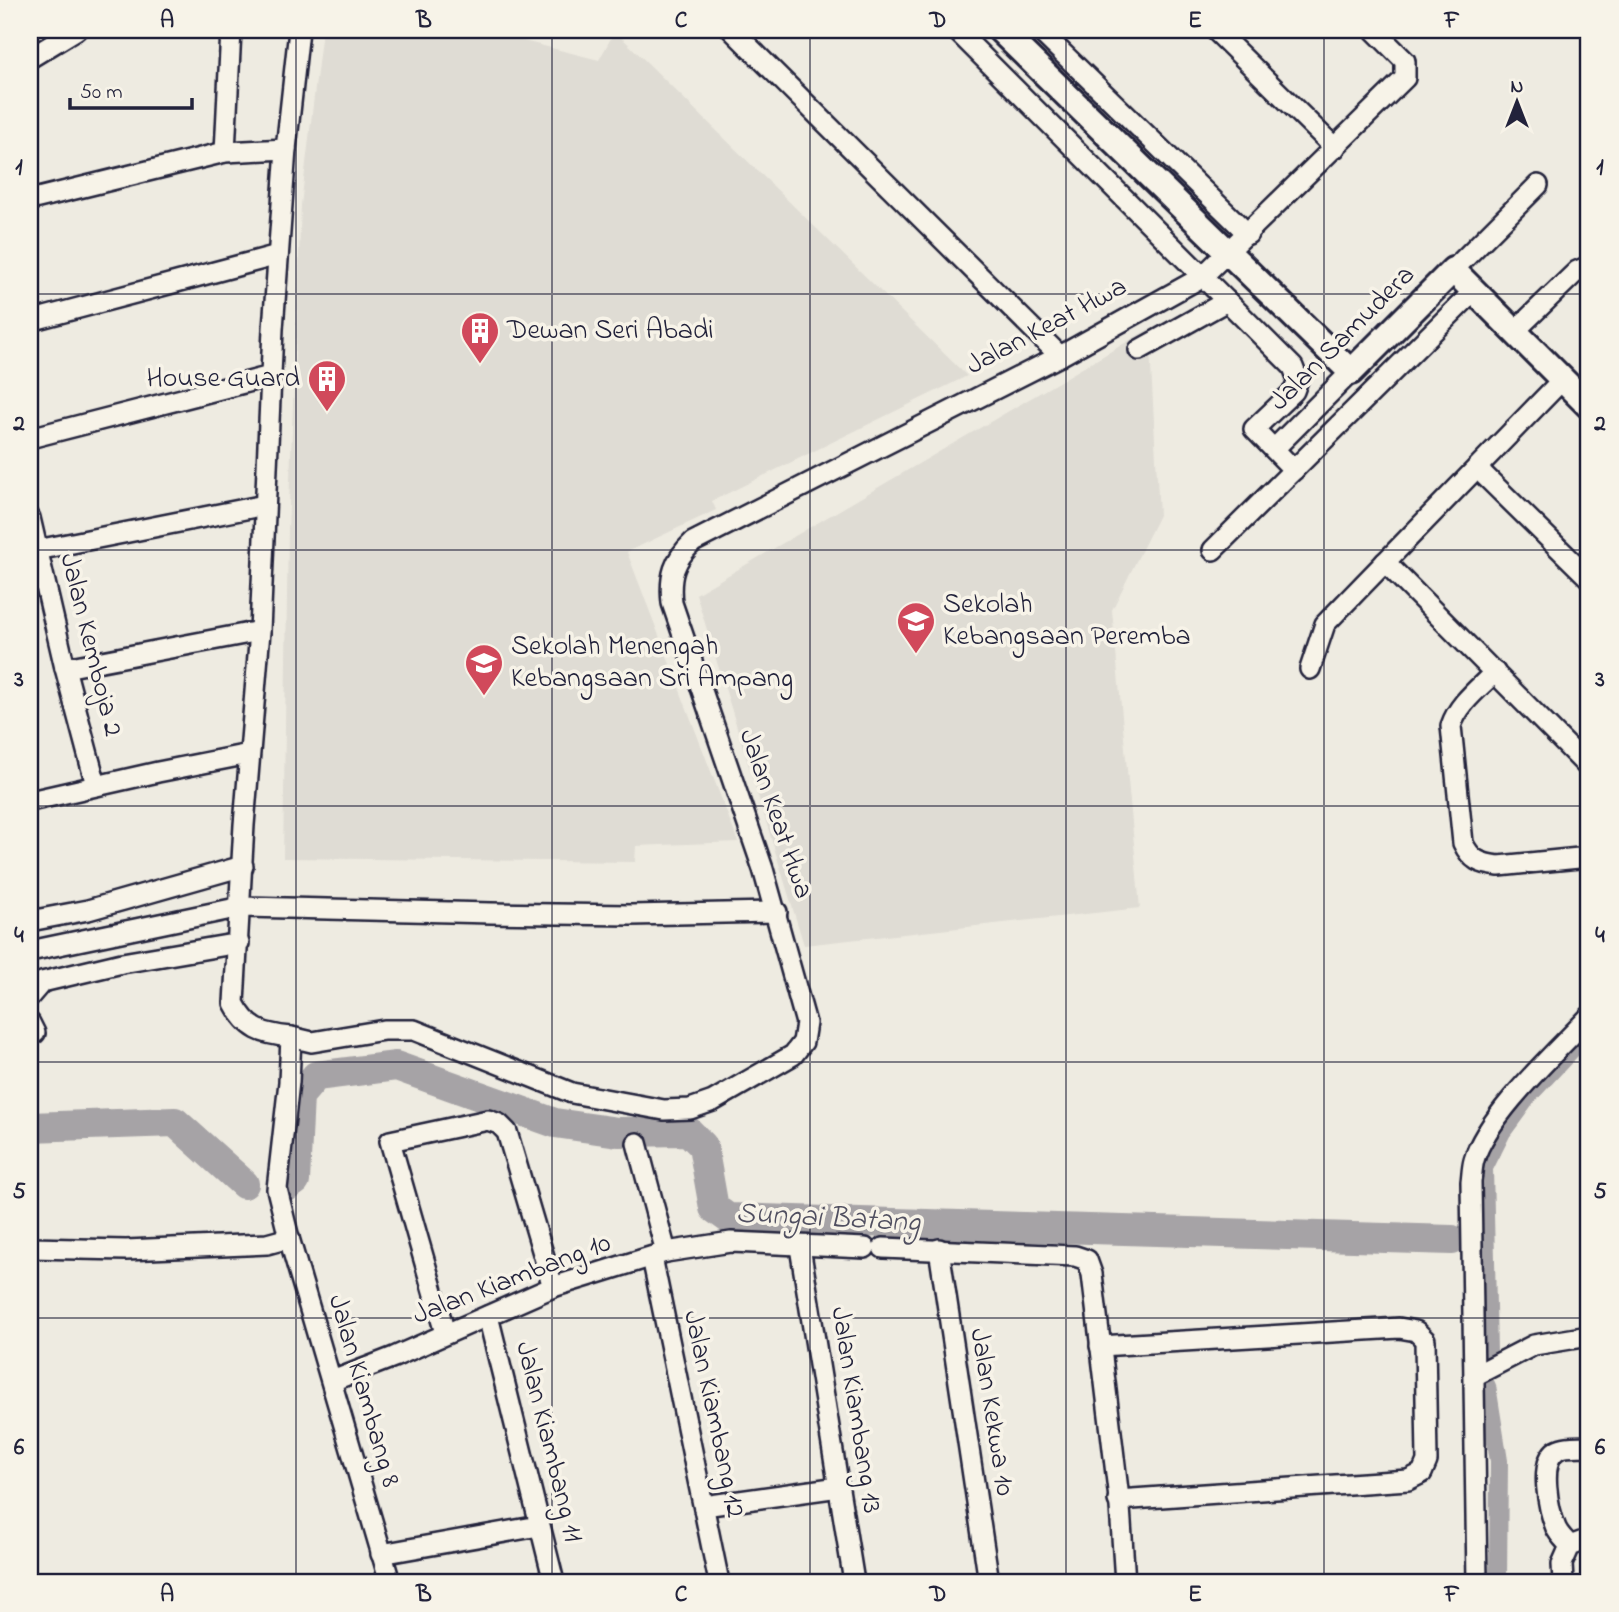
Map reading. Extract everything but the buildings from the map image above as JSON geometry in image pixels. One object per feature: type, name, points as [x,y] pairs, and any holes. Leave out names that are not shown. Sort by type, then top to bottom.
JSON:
[{"type":"street","points":[[30,58],[76,30]]},
{"type":"street","points":[[225,152],[231,30]]},
{"type":"street","name":"Jalan Keat Hwa","points":[[299,30],[278,255],[260,631],[249,754],[234,1003],[242,1017],[267,1035],[312,1042],[384,1030],[414,1030],[572,1093],[664,1110],[691,1109],[713,1101],[793,1055],[803,1042],[806,1023],[777,912],[671,603],[670,583],[681,553],[693,542],[1060,356],[1202,277],[1405,78],[1405,61],[1374,30]]},
{"type":"street","points":[[732,30],[1060,356]]},
{"type":"street","points":[[956,30],[1293,367],[1298,380],[1294,391],[1254,429],[1294,470]]},
{"type":"street","points":[[1000,30],[1351,372]]},
{"type":"street","points":[[1215,30],[1335,148]]},
{"type":"street","points":[[1003,76],[1026,55],[1045,32],[1248,234]]},
{"type":"street","points":[[30,200],[225,152],[286,149]]},
{"type":"street","points":[[1538,185],[1453,270],[1589,405]]},
{"type":"street","points":[[30,321],[278,255]]},
{"type":"street","points":[[1515,331],[1577,271],[1589,265]]},
{"type":"street","name":"Jalan Samudera","points":[[1274,449],[1453,270]]},
{"type":"street","points":[[1213,550],[1474,291]]},
{"type":"street","points":[[1139,350],[1227,301]]},
{"type":"street","points":[[30,438],[271,376]]},
{"type":"street","points":[[1310,669],[1325,624],[1563,379]]},
{"type":"street","points":[[1477,468],[1589,578]]},
{"type":"street","points":[[37,550],[265,505]]},
{"type":"street","name":"Jalan Kemboja 2","points":[[30,518],[96,785]]},
{"type":"street","points":[[1385,562],[1589,768]]},
{"type":"street","points":[[65,668],[260,631]]},
{"type":"street","points":[[1495,672],[1461,706],[1451,726],[1463,843],[1469,855],[1485,864],[1499,866],[1589,858]]},
{"type":"street","points":[[30,801],[249,754]]},
{"type":"street","points":[[30,921],[88,910],[243,866]]},
{"type":"street","points":[[239,943],[122,963],[36,989],[34,951],[241,907],[542,914],[777,912]]},
{"type":"street","points":[[117,933],[122,963]]},
{"type":"street","points":[[1477,1582],[1476,1375],[1471,1203],[1474,1160],[1483,1139],[1499,1114],[1589,1017]]},
{"type":"street","name":"Jalan Kiambang 8","points":[[291,1037],[289,1082],[277,1189],[390,1582]]},
{"type":"street","points":[[445,1333],[390,1141],[488,1121],[499,1124],[507,1132],[553,1287]]},
{"type":"street","name":"Jalan Kiambang 12","points":[[637,1143],[719,1582]]},
{"type":"street","points":[[30,1248],[126,1250],[258,1244],[289,1238]]},
{"type":"street","name":"Jalan Kiambang 10","points":[[332,1381],[394,1357],[553,1287],[659,1255],[731,1242],[800,1247],[939,1249],[1075,1256],[1087,1260],[1092,1274],[1100,1346]]},
{"type":"street","name":"Jalan Kiambang 13","points":[[800,1247],[854,1582]]},
{"type":"street","name":"Jalan Kekwa 10","points":[[939,1249],[989,1582]]},
{"type":"street","name":"Jalan Kiambang 11","points":[[488,1315],[554,1582]]},
{"type":"street","points":[[1118,1500],[1409,1480],[1422,1473],[1427,1461],[1425,1340],[1416,1331],[1399,1328],[1100,1346],[1125,1582]]},
{"type":"street","points":[[1476,1375],[1534,1345],[1589,1336]]},
{"type":"street","points":[[1570,1546],[1557,1530],[1545,1484],[1551,1456],[1555,1452],[1589,1446]]},
{"type":"street","points":[[704,1506],[839,1487]]},
{"type":"street","points":[[382,1554],[539,1526]]},
{"type":"street","points":[[1563,1582],[1562,1564],[1570,1546],[1589,1539]]},
{"type":"shaded area","points":[[322,30],[480,30],[599,60],[615,31],[967,376],[712,501],[716,510],[627,552],[738,842],[636,846],[635,862],[283,858],[288,530],[301,205]]},
{"type":"shaded area","name":"Sekolah Kebangsaan Peremba","points":[[1149,329],[1159,515],[1112,610],[1140,908],[804,945],[696,594]]},
{"type":"waterway","points":[[1488,1352],[1484,1168],[1502,1132],[1529,1095],[1589,1031]]},
{"type":"waterway","name":"Sungai Batang","points":[[285,1188],[295,1181],[299,1096],[316,1076],[396,1066],[555,1123],[618,1132],[688,1131],[703,1146],[714,1208],[728,1218],[1452,1240]]},
{"type":"waterway","name":"Sungai Batang","points":[[30,1127],[175,1122],[244,1184]]},
{"type":"waterway","points":[[1487,1386],[1499,1461],[1498,1582]]},
{"type":"place","name":"Dewan Seri Abadi","points":[[480,365]]},
{"type":"place","name":"House Guard","points":[[327,413]]},
{"type":"place","name":"Sekolah Kebangsaan Peremba","points":[[916,655]]},
{"type":"place","name":"Sekolah Menengah Kebangsaan Sri Ampang","points":[[484,697]]}]
